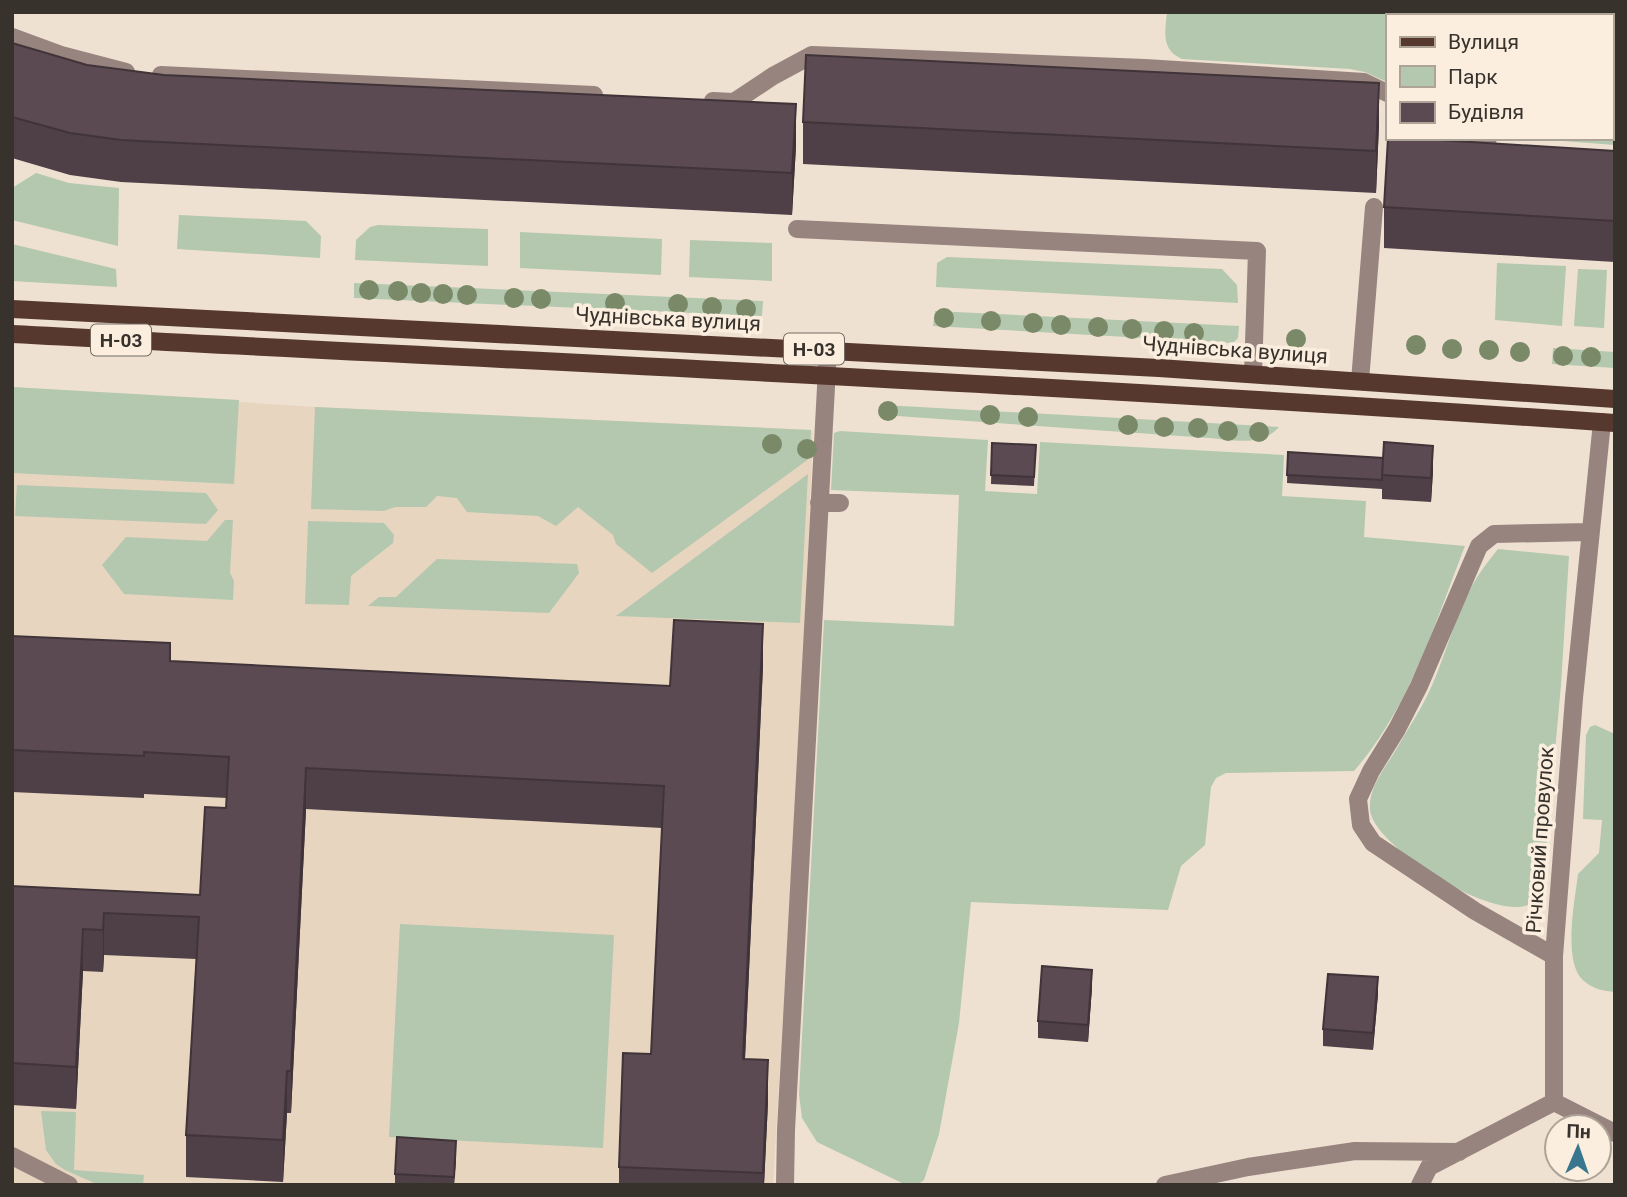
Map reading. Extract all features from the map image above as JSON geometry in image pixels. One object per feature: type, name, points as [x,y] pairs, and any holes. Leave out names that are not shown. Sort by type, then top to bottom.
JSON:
[{"type":"main road","name":"Чуднівська вулиця","points":[[12,309],[828,350],[1253,374],[1615,399]]},
{"type":"main road","name":"Н-03","points":[[12,334],[827,375],[1361,405],[1609,423]]},
{"type":"street","points":[[12,37],[103,67],[134,73],[608,96]]},
{"type":"street","points":[[696,100],[734,102],[773,76],[812,55],[1145,68],[1364,82],[1386,93]]},
{"type":"street","points":[[1464,140],[1501,146]]},
{"type":"street","points":[[1360,381],[1374,206]]},
{"type":"street","points":[[797,229],[1257,251],[1253,374]]},
{"type":"street","points":[[785,1185],[828,350]]},
{"type":"street","name":"Річковий провулок","points":[[1555,1102],[1554,957],[1574,698],[1590,532],[1609,423]]},
{"type":"street","points":[[819,503],[840,503]]},
{"type":"street","points":[[1554,957],[1475,911],[1373,843],[1361,825],[1358,799],[1419,686],[1479,546],[1494,534],[1590,532]]},
{"type":"street","points":[[1420,1185],[1429,1167],[1555,1102],[1615,1133]]},
{"type":"street","points":[[1165,1185],[1248,1167],[1354,1151],[1459,1152]]},
{"type":"street","points":[[12,1156],[69,1185]]},
{"type":"shaded area","points":[[12,387],[315,407],[813,432],[802,693],[773,1185],[12,1185]]},
{"type":"green space","points":[[1167,12],[1534,14],[1386,14],[1386,82],[1365,72],[1350,69],[1182,59],[1167,45]]},
{"type":"green space","points":[[1613,40],[1615,41],[1615,145],[1550,140],[1613,140]]},
{"type":"green space","points":[[36,173],[69,183],[119,188],[118,246],[12,220],[12,188]]},
{"type":"green space","points":[[179,215],[306,221],[321,236],[320,258],[177,249]]},
{"type":"green space","points":[[378,225],[488,229],[488,266],[355,260],[356,240],[370,227]]},
{"type":"green space","points":[[520,232],[662,239],[661,275],[520,268]]},
{"type":"green space","points":[[690,240],[772,243],[772,281],[689,277]]},
{"type":"green space","points":[[12,244],[116,269],[117,287],[12,281]]},
{"type":"green space","points":[[947,257],[1222,269],[1237,285],[1238,303],[936,287],[937,263]]},
{"type":"green space","points":[[1497,263],[1566,266],[1562,326],[1495,320]]},
{"type":"green space","points":[[1578,269],[1607,270],[1604,328],[1574,326]]},
{"type":"green space","points":[[354,283],[763,301],[762,316],[354,298]]},
{"type":"green space","points":[[935,311],[1239,326],[1238,338],[1233,343],[933,326]]},
{"type":"green space","points":[[1553,348],[1615,352],[1615,368],[1552,364]]},
{"type":"green space","points":[[12,387],[239,400],[234,484],[12,473]]},
{"type":"green space","points":[[884,405],[1279,427],[1255,440],[1237,441],[883,415]]},
{"type":"green space","points":[[315,407],[811,430],[810,458],[652,573],[616,544],[613,535],[578,507],[556,526],[538,516],[467,512],[457,498],[437,496],[426,507],[395,507],[384,511],[311,509]]},
{"type":"green space","points":[[840,431],[988,440],[985,491],[1037,494],[1040,442],[1284,455],[1282,496],[1366,501],[1364,537],[1465,546],[1406,692],[1374,746],[1354,771],[1226,773],[1216,778],[1211,787],[1205,845],[1181,866],[1168,910],[971,902],[959,1023],[939,1134],[924,1180],[917,1185],[904,1184],[817,1142],[802,1118],[799,1094],[824,620],[954,626],[959,495],[831,490],[834,433]]},
{"type":"green space","points":[[808,474],[800,623],[616,616]]},
{"type":"green space","points":[[17,485],[206,493],[218,510],[206,524],[15,516]]},
{"type":"green space","points":[[225,520],[233,520],[230,573],[234,581],[233,600],[124,594],[102,565],[126,537],[207,541]]},
{"type":"green space","points":[[308,521],[384,523],[394,535],[393,543],[351,576],[349,605],[305,604]]},
{"type":"green space","points":[[1498,549],[1569,556],[1561,685],[1543,883],[1538,898],[1523,906],[1500,905],[1473,896],[1445,882],[1394,845],[1377,826],[1370,810],[1375,785],[1429,691],[1469,591]]},
{"type":"green space","points":[[437,559],[577,564],[579,573],[549,613],[368,606],[379,597],[396,597]]},
{"type":"green space","points":[[1595,725],[1615,734],[1615,992],[1599,989],[1584,981],[1577,973],[1573,961],[1572,931],[1578,874],[1599,853],[1602,820],[1583,819],[1586,735],[1590,727]]},
{"type":"green space","points":[[400,924],[614,935],[603,1148],[389,1137]]},
{"type":"green space","points":[[41,1111],[76,1112],[74,1170],[144,1175],[143,1185],[99,1185],[56,1164],[46,1150]]},
{"type":"building","points":[[12,43],[87,65],[164,75],[796,104],[792,173],[121,140],[70,133],[12,117]]},
{"type":"building","points":[[806,55],[1379,83],[1376,151],[803,122]]},
{"type":"building","points":[[1388,140],[1440,140],[1615,151],[1615,221],[1384,207]]},
{"type":"building","points":[[1384,442],[1433,446],[1431,478],[1382,475]]},
{"type":"building","points":[[992,443],[1036,445],[1034,477],[991,475]]},
{"type":"building","points":[[1288,452],[1383,458],[1382,480],[1287,475]]},
{"type":"building","points":[[674,620],[763,624],[743,1059],[768,1060],[763,1173],[619,1167],[623,1053],[651,1054],[664,786],[306,768],[291,1071],[287,1071],[283,1140],[186,1135],[199,917],[104,913],[103,930],[83,929],[76,1067],[12,1063],[12,886],[200,895],[205,807],[226,808],[229,757],[144,752],[144,756],[12,750],[12,636],[170,643],[170,661],[670,686]]},
{"type":"building","points":[[1042,966],[1092,970],[1088,1025],[1038,1021]]},
{"type":"building","points":[[1328,974],[1378,977],[1373,1033],[1323,1029]]},
{"type":"building","points":[[397,1137],[456,1141],[454,1177],[395,1174]]}]
